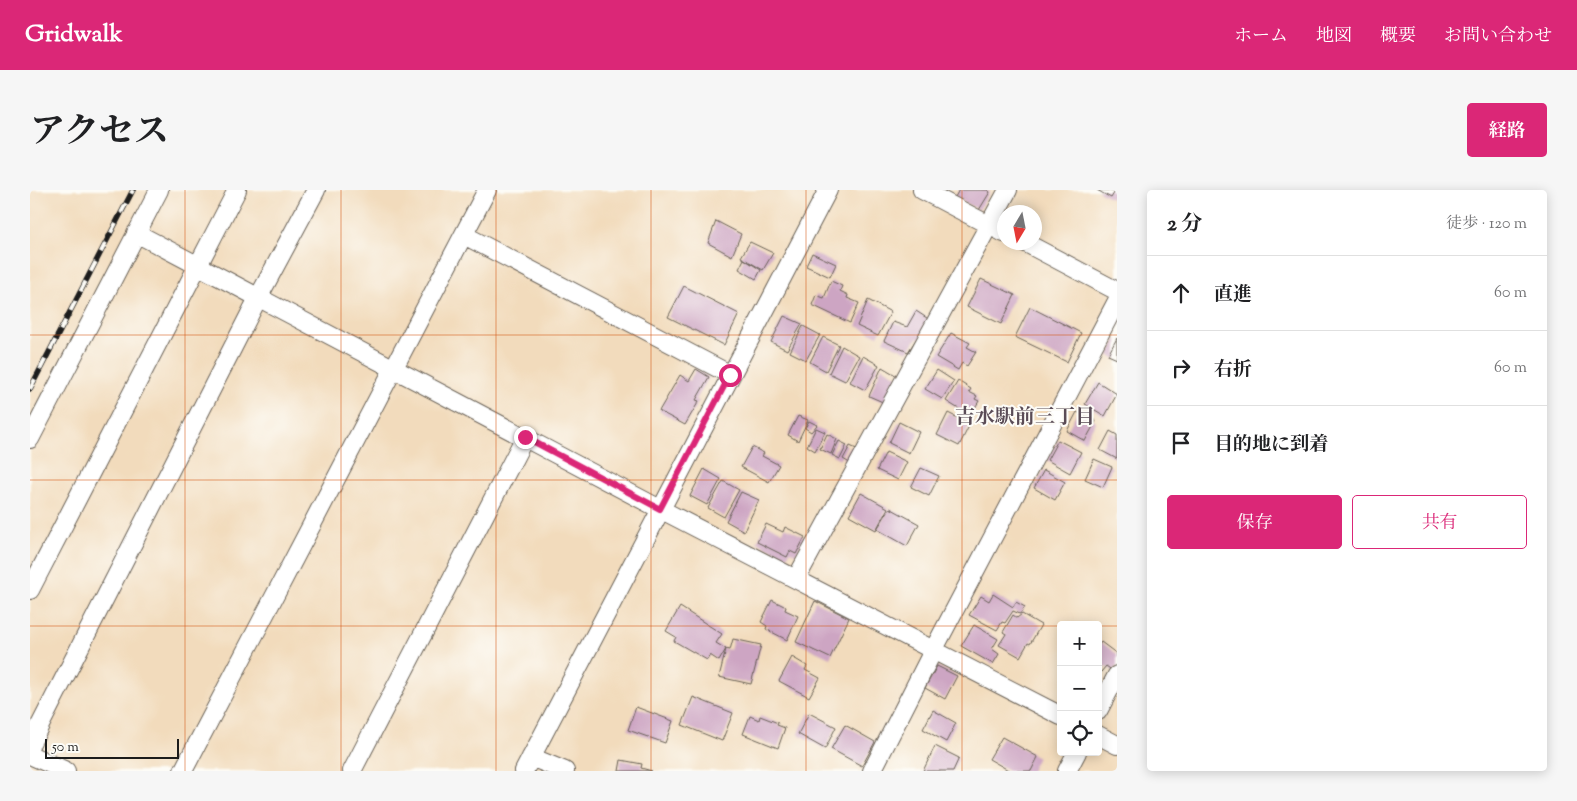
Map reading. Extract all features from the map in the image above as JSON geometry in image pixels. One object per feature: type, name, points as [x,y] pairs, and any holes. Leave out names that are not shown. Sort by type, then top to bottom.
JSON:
[{"type":"street","points":[[30,439],[159,190]]},
{"type":"street","points":[[30,590],[237,190]]},
{"type":"street","points":[[30,746],[258,298],[316,190]]},
{"type":"street","points":[[183,771],[487,190]]},
{"type":"street","points":[[565,771],[528,764],[828,190]]},
{"type":"street","points":[[796,579],[997,229],[922,190]]},
{"type":"street","points":[[1004,205],[1008,190]]},
{"type":"street","points":[[136,233],[660,509],[1057,714]]},
{"type":"street","points":[[464,235],[730,375]]},
{"type":"street","points":[[1039,250],[1117,291]]},
{"type":"street","points":[[872,771],[1117,301]]},
{"type":"street","points":[[352,771],[525,437]]},
{"type":"street","points":[[1102,703],[1117,675]]},
{"type":"street","points":[[1102,737],[1117,745]]},
{"type":"street","points":[[30,755],[66,771]]},
{"type":"street","points":[[1067,771],[1075,756]]},
{"type":"building","points":[[959,190],[987,190],[990,192],[979,210],[955,197]]},
{"type":"building","points":[[1097,190],[1116,190],[1111,198]]},
{"type":"building","points":[[716,221],[741,234],[732,256],[708,243]]},
{"type":"building","points":[[750,242],[773,253],[763,270],[741,257]]},
{"type":"building","points":[[812,253],[836,264],[830,277],[806,266]]},
{"type":"building","points":[[744,259],[761,270],[756,279],[739,269]]},
{"type":"building","points":[[981,279],[1015,295],[1001,324],[967,307]]},
{"type":"building","points":[[831,281],[842,286],[840,291],[848,295],[847,298],[859,303],[850,323],[812,305],[816,295],[824,298]]},
{"type":"building","points":[[684,286],[739,314],[724,345],[668,317]]},
{"type":"building","points":[[868,300],[891,312],[878,336],[857,326]]},
{"type":"building","points":[[1030,307],[1081,333],[1067,362],[1015,337]]},
{"type":"building","points":[[916,311],[930,320],[921,339],[917,338],[908,352],[884,341],[893,322],[907,327]]},
{"type":"building","points":[[784,316],[802,324],[787,350],[771,342]]},
{"type":"building","points":[[803,326],[820,335],[806,360],[790,352]]},
{"type":"building","points":[[951,333],[970,343],[967,347],[976,352],[967,366],[962,363],[958,370],[936,357]]},
{"type":"building","points":[[823,337],[839,345],[826,371],[810,362]]},
{"type":"building","points":[[1117,338],[1117,359],[1108,355]]},
{"type":"building","points":[[842,346],[859,356],[845,381],[829,373]]},
{"type":"building","points":[[863,356],[879,365],[865,390],[850,382]]},
{"type":"building","points":[[882,367],[899,377],[885,403],[869,396]]},
{"type":"building","points":[[696,369],[709,377],[696,400],[699,401],[685,425],[659,411],[680,375],[689,381]]},
{"type":"building","points":[[937,370],[954,381],[942,399],[925,389]]},
{"type":"building","points":[[958,381],[971,389],[969,392],[977,396],[975,399],[979,401],[970,416],[946,401]]},
{"type":"building","points":[[1098,382],[1117,394],[1105,416],[1085,404]]},
{"type":"building","points":[[1077,412],[1096,421],[1085,441],[1067,431]]},
{"type":"building","points":[[948,413],[970,424],[959,446],[937,435]]},
{"type":"building","points":[[798,416],[808,420],[798,441],[788,435]]},
{"type":"building","points":[[809,421],[817,425],[811,432],[805,428]]},
{"type":"building","points":[[899,422],[919,432],[909,453],[889,443]]},
{"type":"building","points":[[816,428],[825,432],[815,451],[807,446]]},
{"type":"building","points":[[1110,431],[1117,435],[1117,459],[1100,450]]},
{"type":"building","points":[[827,434],[837,439],[831,454],[820,449]]},
{"type":"building","points":[[1058,440],[1081,452],[1070,473],[1047,460]]},
{"type":"building","points":[[839,441],[847,445],[840,459],[832,455]]},
{"type":"building","points":[[850,446],[861,451],[853,465],[843,459]]},
{"type":"building","points":[[752,447],[764,453],[762,456],[779,465],[769,482],[741,467]]},
{"type":"building","points":[[886,452],[907,462],[898,480],[877,470]]},
{"type":"building","points":[[1094,459],[1112,467],[1103,487],[1085,479]]},
{"type":"building","points":[[921,468],[939,476],[929,496],[911,487]]},
{"type":"building","points":[[704,469],[721,479],[707,505],[690,496]]},
{"type":"building","points":[[1044,470],[1065,482],[1055,500],[1034,488]]},
{"type":"building","points":[[723,481],[739,490],[724,517],[708,508]]},
{"type":"building","points":[[741,492],[759,500],[744,531],[726,521]]},
{"type":"building","points":[[861,493],[888,508],[876,530],[849,515]]},
{"type":"building","points":[[890,508],[919,524],[907,546],[877,529]]},
{"type":"building","points":[[766,524],[783,532],[785,527],[805,537],[796,554],[790,551],[787,557],[757,542]]},
{"type":"building","points":[[993,594],[1013,607],[1016,602],[1025,607],[1020,614],[1013,611],[1005,623],[1002,622],[997,630],[969,615],[981,596],[989,601]]},
{"type":"building","points":[[772,600],[786,607],[785,610],[798,616],[787,640],[766,629],[767,626],[761,622]]},
{"type":"building","points":[[815,601],[849,618],[830,658],[796,642]]},
{"type":"building","points":[[680,607],[722,634],[716,643],[726,649],[719,661],[710,655],[707,660],[674,641],[676,637],[666,631]]},
{"type":"building","points":[[1022,614],[1041,625],[1020,657],[999,645],[1006,634],[1003,632],[1013,615],[1017,618]]},
{"type":"building","points":[[974,625],[998,639],[992,649],[999,654],[993,664],[961,646]]},
{"type":"building","points":[[733,639],[761,645],[751,684],[719,677],[726,649],[730,650]]},
{"type":"building","points":[[1102,643],[1117,654],[1117,666],[1113,671],[1106,666],[1102,671]]},
{"type":"building","points":[[792,657],[807,666],[805,670],[820,678],[809,697],[779,681]]},
{"type":"building","points":[[937,666],[957,676],[945,699],[925,688]]},
{"type":"building","points":[[693,697],[733,713],[722,741],[682,725]]},
{"type":"building","points":[[636,707],[673,721],[665,743],[628,730]]},
{"type":"building","points":[[933,710],[956,723],[946,742],[923,729]]},
{"type":"building","points":[[809,713],[836,727],[825,749],[798,734]]},
{"type":"building","points":[[750,716],[759,720],[760,716],[785,728],[778,748],[743,734]]},
{"type":"building","points":[[845,725],[875,742],[862,766],[831,749]]},
{"type":"building","points":[[1002,737],[1038,757],[1031,771],[1010,771],[989,759]]},
{"type":"building","points":[[935,746],[959,758],[953,771],[923,771]]},
{"type":"building","points":[[621,760],[642,764],[641,768],[652,771],[619,771]]},
{"type":"railway","points":[[30,389],[133,190]]},
{"type":"district","name":"吉水駅前三丁目","points":[[1025,418]]},
{"type":"route","points":[[525,437],[660,509],[730,375]]}]
